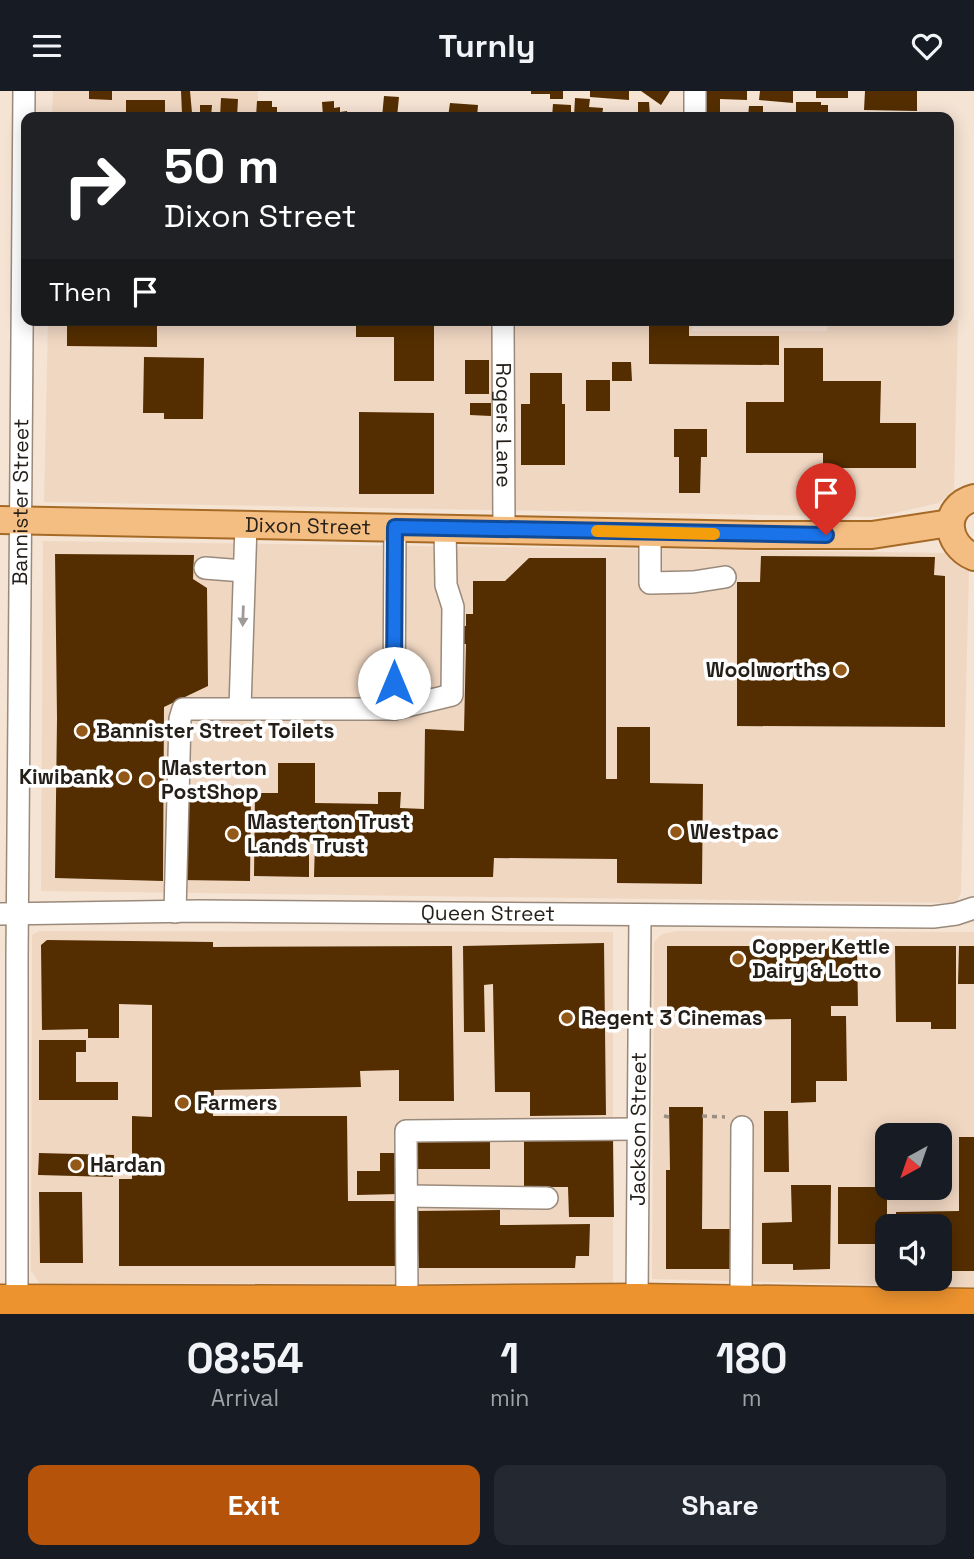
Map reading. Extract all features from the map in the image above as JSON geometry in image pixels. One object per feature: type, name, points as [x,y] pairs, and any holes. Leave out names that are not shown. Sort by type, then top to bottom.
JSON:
[{"type":"highway","points":[[8,1300],[180,1308],[407,1301],[636,1299],[753,1305],[974,1304]]},
{"type":"main road","points":[[974,498],[960,505],[950,523],[951,535],[956,545],[964,553],[974,557]]},
{"type":"main road","name":"Dixon Street","points":[[10,520],[872,535],[950,523]]},
{"type":"street","name":"Bannister Street","points":[[23,112],[24,91]]},
{"type":"street","points":[[695,91],[695,112]]},
{"type":"street","name":"Bannister Street","points":[[8,1300],[10,520],[21,183]]},
{"type":"street","name":"Rogers Lane","points":[[503,326],[504,529]]},
{"type":"street","points":[[240,708],[246,524]]},
{"type":"street","points":[[394,709],[395,527]]},
{"type":"street","points":[[175,912],[180,719],[183,709],[394,709],[452,695],[453,607],[446,586],[445,528]]},
{"type":"street","points":[[650,532],[650,583],[693,582],[726,577]]},
{"type":"street","points":[[205,568],[244,571]]},
{"type":"street","name":"Queen Street","points":[[9,914],[568,913],[640,916],[933,917],[974,908]]},
{"type":"street","name":"Jackson Street","points":[[636,1299],[640,916]]},
{"type":"street","points":[[734,1122],[753,1305]]},
{"type":"street","points":[[407,1301],[406,1131],[638,1129]]},
{"type":"street","points":[[407,1196],[547,1198]]},
{"type":"path","points":[[664,1116],[669,1117]]},
{"type":"path","points":[[702,1117],[734,1122]]},
{"type":"shaded area","points":[[53,91],[258,91],[258,112],[52,112]]},
{"type":"shaded area","points":[[954,320],[958,320],[954,490],[939,503],[877,517],[44,502],[48,326],[692,326],[692,331],[827,331],[827,326],[954,326]]},
{"type":"shaded area","points":[[43,541],[950,553],[969,571],[961,893],[956,903],[41,891]]},
{"type":"shaded area","points":[[39,931],[613,932],[613,1283],[40,1284],[31,1271],[32,935]]},
{"type":"shaded area","points":[[676,931],[974,932],[974,1287],[952,1286],[952,1214],[875,1214],[875,1285],[652,1279],[654,942],[662,934]]},
{"type":"building","points":[[89,91],[112,91],[112,100],[89,99]]},
{"type":"building","points":[[181,91],[190,91],[192,112],[182,112]]},
{"type":"building","points":[[531,91],[563,91],[563,99],[550,99],[550,94],[531,94]]},
{"type":"building","points":[[590,91],[629,91],[629,100],[590,97]]},
{"type":"building","points":[[641,91],[670,91],[661,105]]},
{"type":"building","points":[[701,91],[747,91],[747,100],[720,99],[720,112],[702,112]]},
{"type":"building","points":[[760,91],[793,91],[793,103],[759,100]]},
{"type":"building","points":[[816,91],[848,91],[848,98],[816,98]]},
{"type":"building","points":[[865,91],[917,91],[917,111],[864,110]]},
{"type":"building","points":[[384,96],[399,97],[398,112],[382,112]]},
{"type":"building","points":[[221,98],[238,99],[237,112],[220,112]]},
{"type":"building","points":[[575,98],[590,99],[589,107],[603,108],[603,112],[574,112]]},
{"type":"building","points":[[126,100],[165,100],[165,112],[126,112]]},
{"type":"building","points":[[257,101],[272,101],[272,107],[277,107],[277,112],[256,112]]},
{"type":"building","points":[[334,101],[334,108],[340,107],[340,112],[323,112],[322,102]]},
{"type":"building","points":[[638,102],[649,102],[650,112],[638,112]]},
{"type":"building","points":[[796,102],[821,102],[821,105],[828,105],[828,112],[796,112]]},
{"type":"building","points":[[450,103],[478,105],[477,112],[449,112]]},
{"type":"building","points":[[553,104],[571,105],[571,112],[552,112]]},
{"type":"building","points":[[200,105],[212,105],[211,112],[200,112]]},
{"type":"building","points":[[749,106],[763,106],[763,112],[748,112]]},
{"type":"building","points":[[67,326],[157,326],[157,347],[67,346]]},
{"type":"building","points":[[356,326],[434,326],[434,381],[394,381],[394,337],[356,337]]},
{"type":"building","points":[[649,326],[689,326],[689,336],[779,336],[779,365],[649,364]]},
{"type":"building","points":[[784,348],[823,348],[823,381],[881,381],[880,423],[916,423],[916,468],[823,468],[823,453],[746,453],[746,402],[784,402]]},
{"type":"building","points":[[144,357],[204,358],[203,419],[164,419],[164,413],[143,413]]},
{"type":"building","points":[[465,360],[489,360],[489,394],[465,394]]},
{"type":"building","points":[[612,362],[631,362],[632,381],[612,381]]},
{"type":"building","points":[[530,373],[562,373],[565,465],[521,465],[521,404],[530,404]]},
{"type":"building","points":[[586,380],[610,380],[610,411],[586,411]]},
{"type":"building","points":[[470,403],[491,403],[491,416],[470,415]]},
{"type":"building","points":[[359,412],[434,413],[434,494],[359,494]]},
{"type":"building","points":[[674,429],[707,429],[707,457],[701,457],[700,493],[679,493],[679,457],[674,457]]},
{"type":"building","points":[[55,554],[194,555],[193,579],[207,588],[208,686],[164,707],[163,881],[55,878]]},
{"type":"building","name":"Woolworths","points":[[761,556],[935,557],[934,575],[945,576],[945,727],[737,726],[737,582],[760,582]]},
{"type":"building","points":[[529,558],[606,558],[606,779],[617,779],[617,727],[650,727],[650,783],[703,784],[702,884],[617,883],[617,859],[494,858],[493,877],[314,877],[315,842],[309,842],[309,877],[254,876],[255,793],[278,793],[278,763],[315,763],[315,803],[378,804],[378,792],[401,792],[400,808],[424,809],[425,729],[464,731],[464,626],[466,614],[473,614],[473,581],[505,581]]},
{"type":"building","points":[[183,785],[251,788],[250,881],[181,880]]},
{"type":"building","points":[[47,940],[213,942],[213,947],[452,946],[454,1101],[399,1101],[399,1070],[360,1071],[361,1087],[214,1090],[213,1116],[347,1116],[348,1201],[401,1201],[401,1266],[119,1266],[119,1179],[132,1179],[132,1116],[152,1117],[152,1005],[119,1004],[119,1038],[88,1038],[88,1029],[42,1030],[41,945]]},
{"type":"building","name":"Regent 3 Cinemas","points":[[604,943],[606,1115],[530,1116],[530,1092],[495,1092],[493,984],[484,985],[485,1032],[464,1032],[463,946]]},
{"type":"building","points":[[667,946],[857,946],[858,1006],[831,1006],[831,1016],[846,1016],[847,1081],[816,1081],[816,1102],[791,1103],[791,1019],[697,1023],[697,1011],[667,1011]]},
{"type":"building","points":[[895,946],[956,946],[956,1029],[931,1029],[931,1022],[896,1022]]},
{"type":"building","points":[[959,946],[974,946],[974,984],[958,984]]},
{"type":"building","points":[[39,1040],[86,1040],[86,1052],[76,1052],[76,1082],[118,1082],[118,1100],[39,1100]]},
{"type":"building","points":[[669,1107],[703,1107],[702,1229],[733,1229],[733,1269],[666,1269],[666,1170],[670,1170]]},
{"type":"building","points":[[764,1111],[788,1111],[789,1172],[764,1172]]},
{"type":"building","points":[[524,1137],[613,1137],[614,1217],[569,1217],[568,1187],[524,1187]]},
{"type":"building","points":[[959,1137],[974,1137],[974,1271],[952,1271],[952,1214],[896,1214],[959,1211]]},
{"type":"building","points":[[418,1138],[490,1138],[490,1169],[418,1169]]},
{"type":"building","name":"Hardan","points":[[39,1153],[114,1155],[113,1177],[38,1175]]},
{"type":"building","points":[[380,1153],[398,1153],[399,1194],[357,1195],[357,1171],[380,1171]]},
{"type":"building","points":[[791,1185],[831,1185],[830,1269],[793,1270],[793,1264],[762,1264],[762,1223],[792,1222]]},
{"type":"building","points":[[838,1187],[875,1187],[875,1201],[887,1201],[887,1214],[875,1214],[875,1244],[838,1244]]},
{"type":"building","points":[[39,1192],[82,1192],[83,1263],[40,1263]]},
{"type":"building","points":[[500,1210],[500,1225],[590,1224],[589,1256],[576,1256],[575,1268],[419,1268],[416,1211]]},
{"type":"slow traffic","points":[[597,531],[714,534]]},
{"type":"place","name":"Woolworths","points":[[841,670]]},
{"type":"place","name":"Bannister Street Toilets","points":[[82,731]]},
{"type":"place","name":"Kiwibank","points":[[124,777]]},
{"type":"place","name":"Masterton PostShop","points":[[147,780]]},
{"type":"place","name":"Westpac","points":[[676,832]]},
{"type":"place","name":"Masterton Trust Lands Trust","points":[[233,834]]},
{"type":"place","name":"Copper Kettle Dairy & Lotto","points":[[738,959]]},
{"type":"place","name":"Regent 3 Cinemas","points":[[567,1018]]},
{"type":"place","name":"Farmers","points":[[183,1103]]},
{"type":"place","name":"Hardan","points":[[76,1165]]},
{"type":"route","points":[[394,683],[395,527],[826,535]]}]
